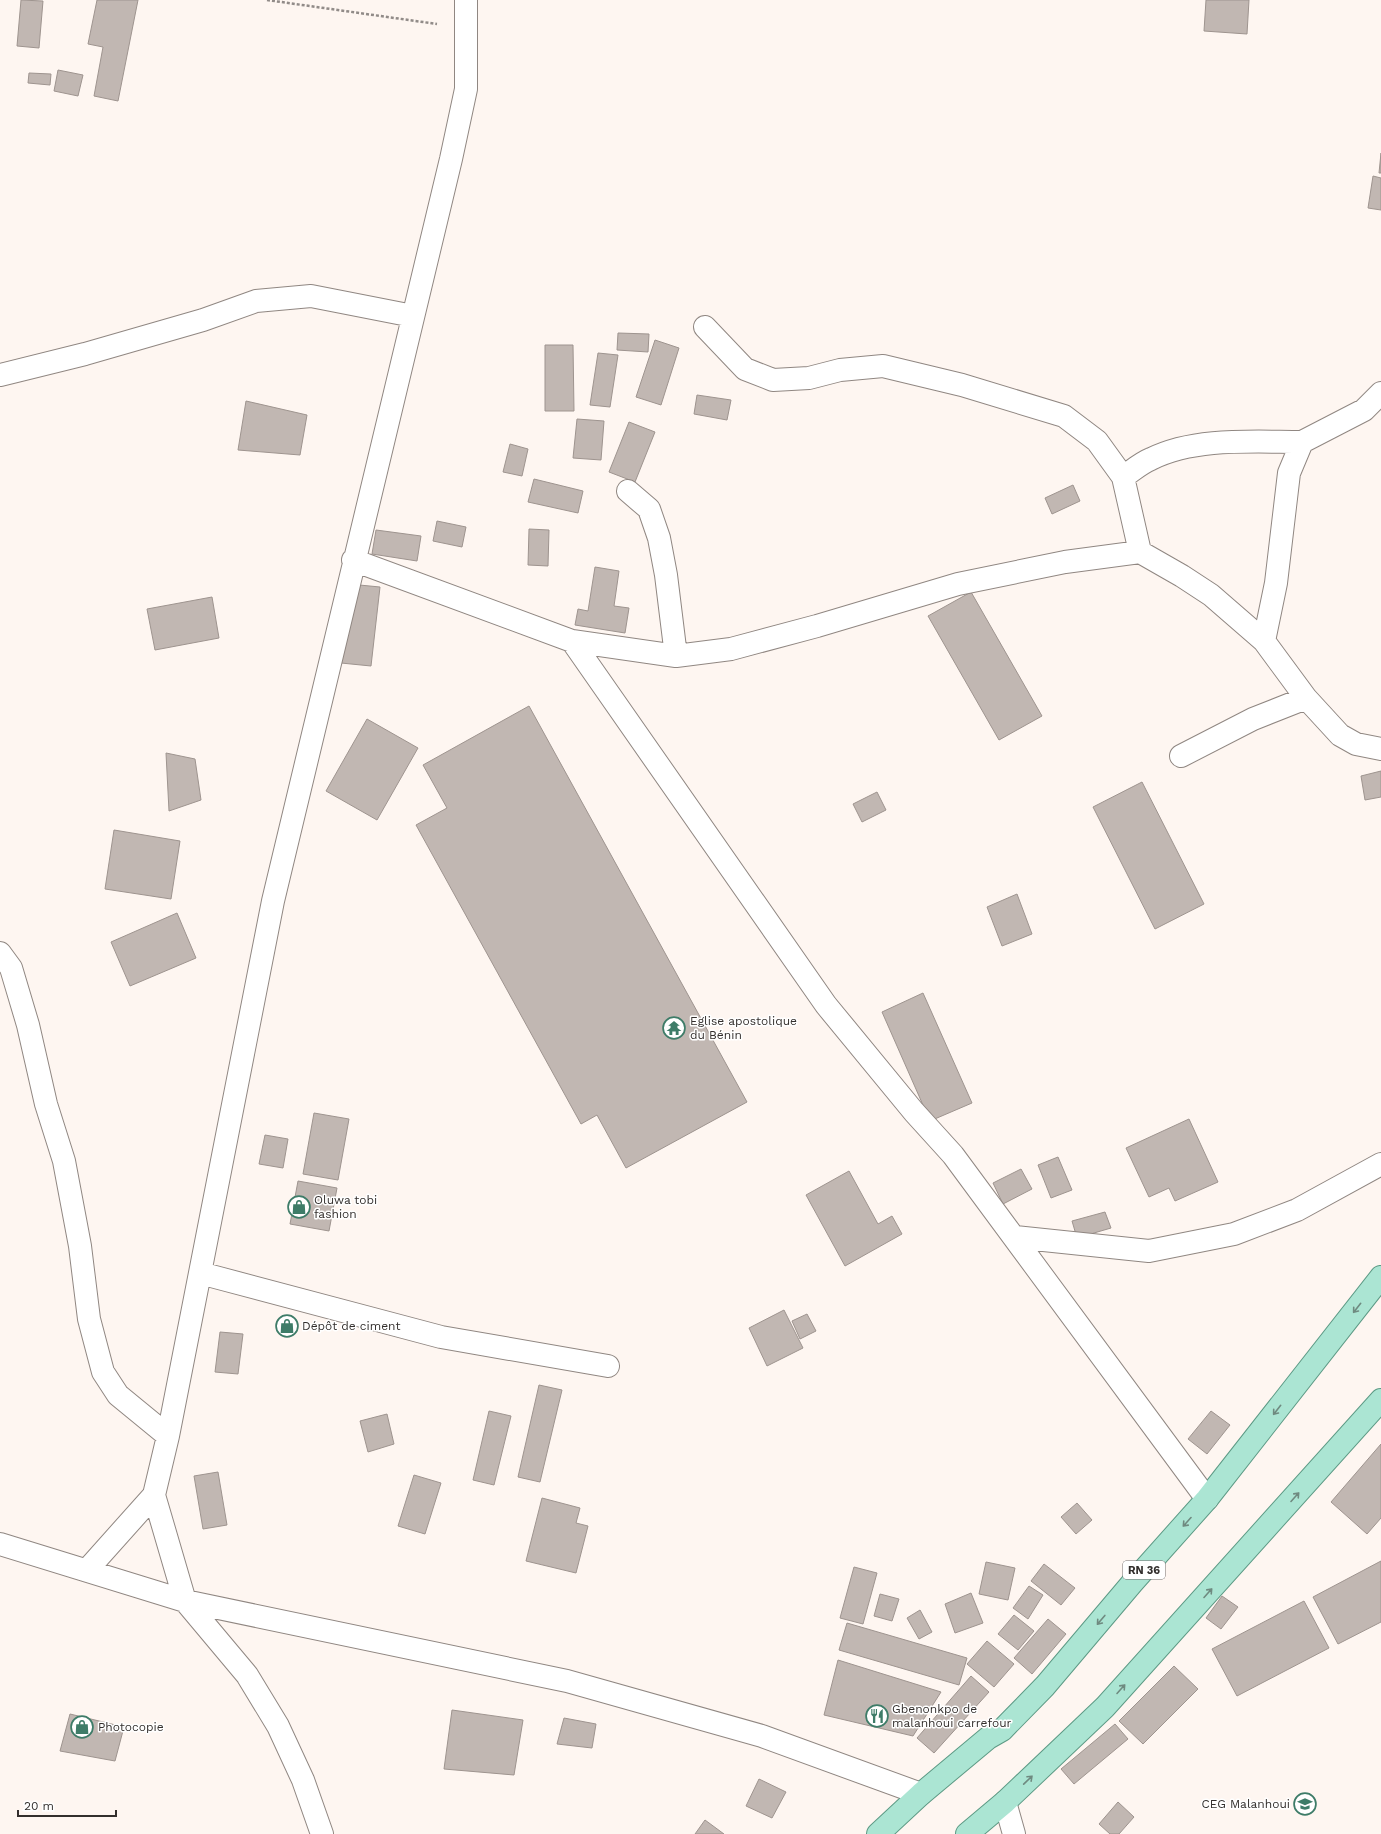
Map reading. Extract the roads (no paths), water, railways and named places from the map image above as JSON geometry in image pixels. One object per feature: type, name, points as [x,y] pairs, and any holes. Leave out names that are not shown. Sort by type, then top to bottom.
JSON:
[{"type":"main road","name":"RN 36","points":[[878,1834],[921,1794],[988,1738],[1002,1730],[1045,1686],[1133,1582],[1208,1499],[1381,1277]]},
{"type":"main road","points":[[967,1834],[1005,1802],[1105,1707],[1381,1400]]},
{"type":"street","points":[[87,1570],[154,1495],[168,1436],[273,901],[466,90],[466,0]]},
{"type":"street","points":[[0,375],[85,354],[203,320],[256,301],[311,296],[413,316]]},
{"type":"street","points":[[705,327],[745,369],[774,380],[809,378],[840,370],[883,366],[962,385],[1064,416],[1097,441],[1123,477],[1140,552]]},
{"type":"street","points":[[1123,477],[1151,459],[1194,445],[1247,441],[1302,442],[1364,410],[1381,393]]},
{"type":"street","points":[[1264,641],[1276,583],[1289,473],[1302,442]]},
{"type":"street","points":[[628,491],[649,509],[659,538],[666,575],[676,656]]},
{"type":"street","points":[[353,560],[572,642],[676,656],[731,649],[817,626],[958,584],[1065,562],[1140,552],[1182,576],[1211,595],[1264,641],[1306,698],[1340,735],[1356,744],[1381,749]]},
{"type":"street","points":[[572,642],[826,1005],[914,1112],[953,1155],[1208,1499]]},
{"type":"street","points":[[1181,756],[1253,719],[1306,698]]},
{"type":"street","points":[[0,953],[11,968],[28,1024],[46,1104],[64,1161],[80,1246],[89,1319],[102,1372],[118,1395],[168,1436]]},
{"type":"street","points":[[1015,1237],[1150,1251],[1234,1234],[1297,1210],[1381,1164]]},
{"type":"street","points":[[200,1273],[441,1337],[608,1366]]},
{"type":"street","points":[[154,1495],[185,1601],[247,1675],[278,1726],[303,1780],[322,1834]]},
{"type":"street","points":[[0,1544],[185,1601],[567,1680],[762,1736],[921,1794]]},
{"type":"street","points":[[1005,1802],[1014,1834]]},
{"type":"place","name":"Eglise apostolique du Bénin","points":[[674,1028]]},
{"type":"place","name":"Oluwa tobi fashion","points":[[299,1207]]},
{"type":"place","name":"Dépôt de ciment","points":[[287,1326]]},
{"type":"place","name":"Gbenonkpo de malanhoui carrefour","points":[[877,1716]]},
{"type":"place","name":"Photocopie","points":[[82,1727]]},
{"type":"place","name":"CEG Malanhoui","points":[[1305,1804]]}]
